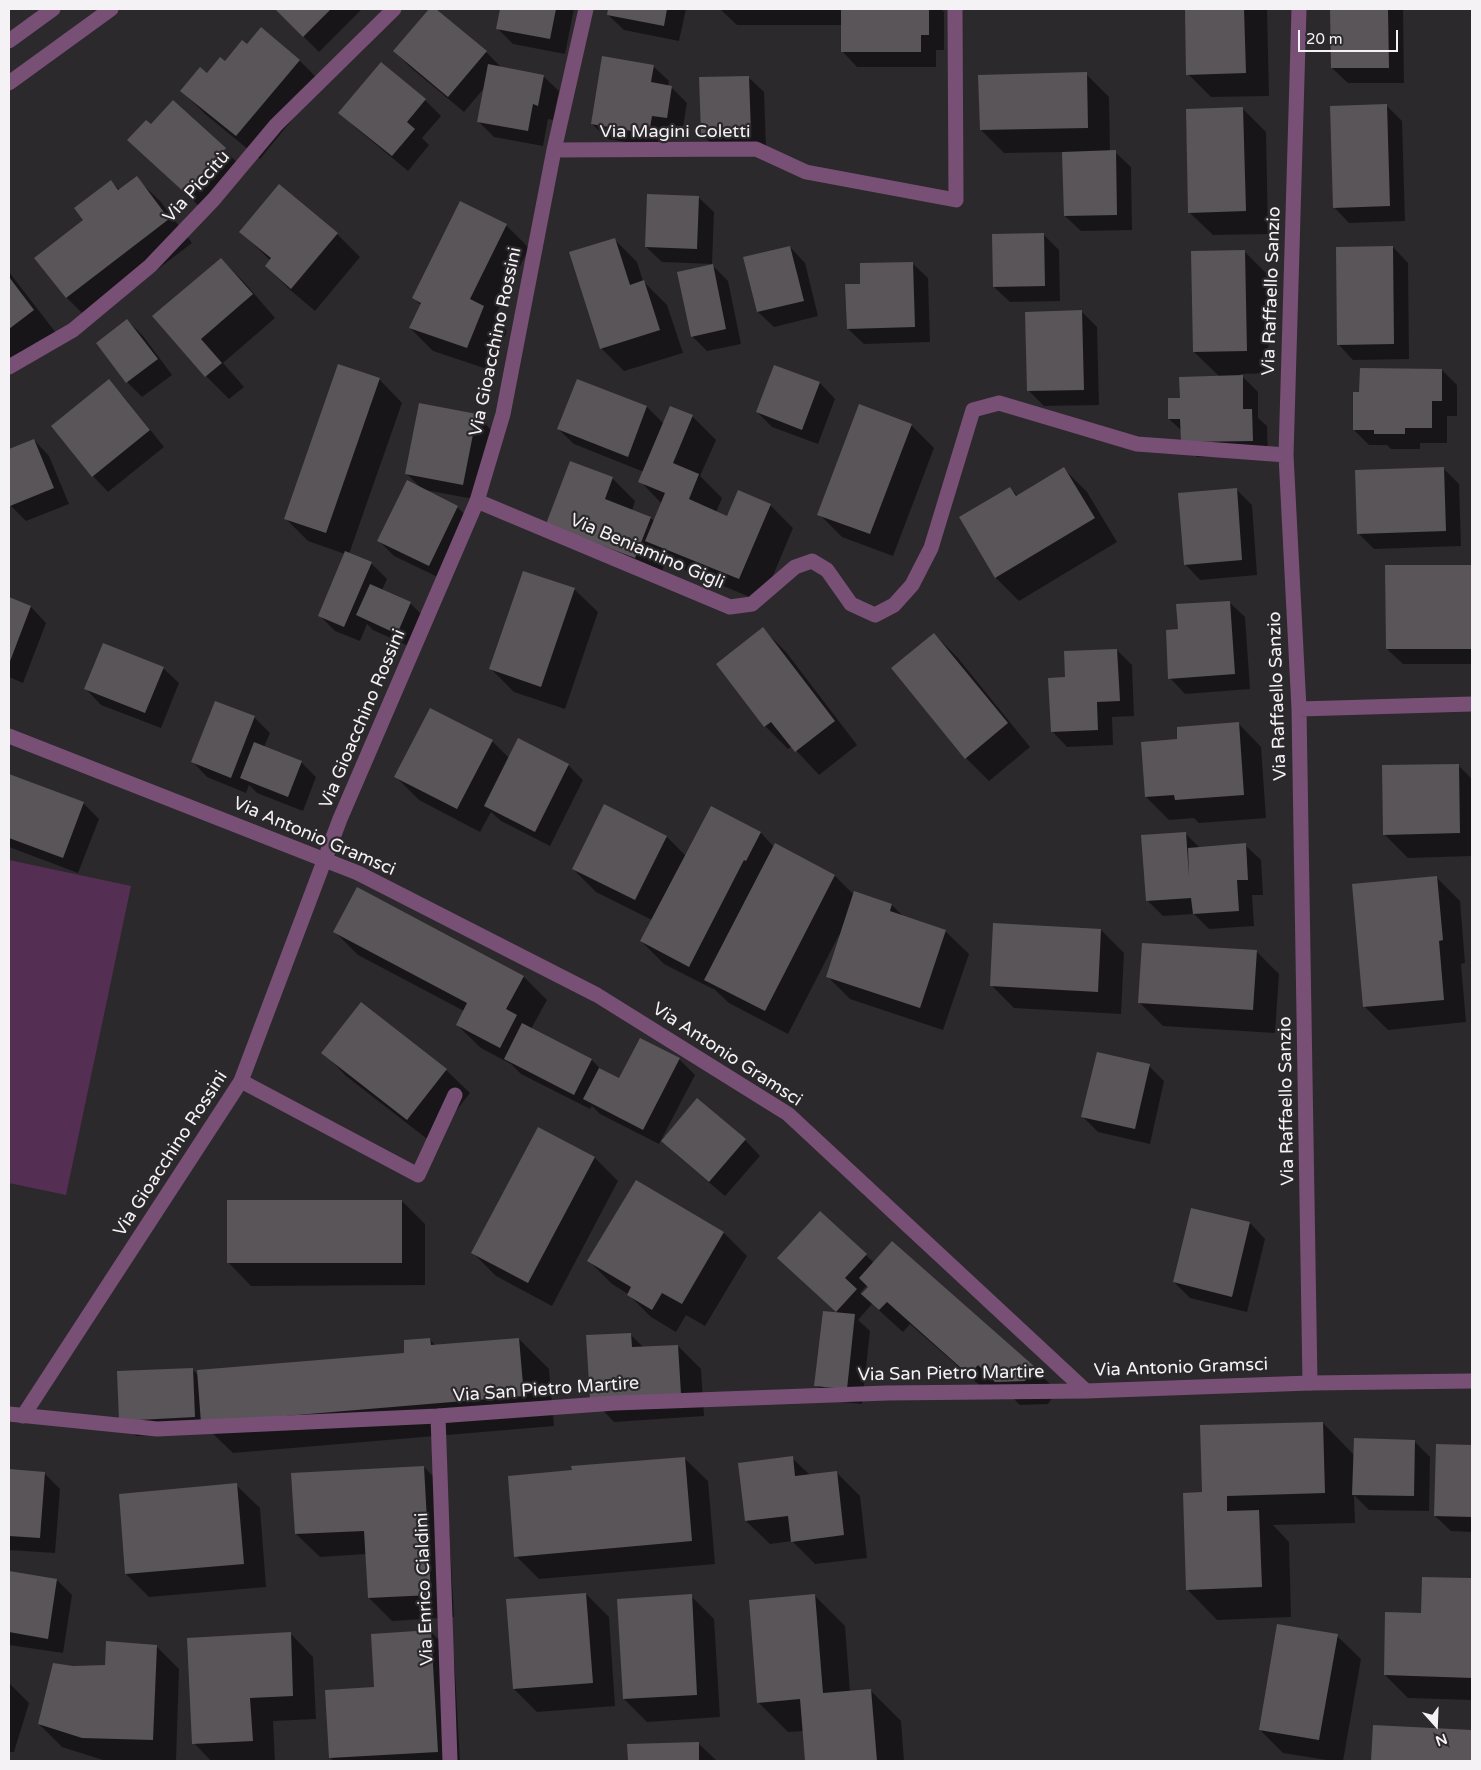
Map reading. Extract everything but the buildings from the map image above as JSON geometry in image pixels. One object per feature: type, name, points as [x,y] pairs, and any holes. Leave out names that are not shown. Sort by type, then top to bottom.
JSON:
[{"type":"street","points":[[9,41],[53,9]]},
{"type":"street","points":[[9,83],[112,9]]},
{"type":"street","name":"Via Piccitù","points":[[9,368],[73,330],[150,266],[214,199],[276,125],[394,9]]},
{"type":"street","name":"Via Gioacchino Rossini","points":[[16,1415],[241,1081],[340,819],[477,501],[503,414],[554,150],[586,9]]},
{"type":"street","name":"Via Magini Coletti","points":[[554,150],[756,149],[806,172],[956,200],[955,9]]},
{"type":"street","name":"Via Raffaello Sanzio","points":[[1299,9],[1286,455],[1299,709],[1310,1383]]},
{"type":"street","name":"Via Beniamino Gigli","points":[[477,501],[730,607],[752,604],[794,567],[812,560],[827,570],[852,604],[875,615],[894,605],[912,585],[930,548],[973,410],[1000,402],[1137,444],[1286,455]]},
{"type":"street","points":[[1299,709],[1472,704]]},
{"type":"street","name":"Via Antonio Gramsci","points":[[9,736],[358,873],[597,995],[788,1114],[1086,1391],[1310,1383],[1472,1382]]},
{"type":"street","points":[[241,1081],[418,1175],[455,1095]]},
{"type":"street","name":"Via San Pietro Martire","points":[[16,1415],[157,1429],[438,1416],[683,1400],[886,1393],[1086,1391]]},
{"type":"street","name":"Via Enrico Cialdini","points":[[438,1416],[450,1761]]},
{"type":"shaded area","points":[[9,860],[131,886],[66,1195],[9,1183]]}]
